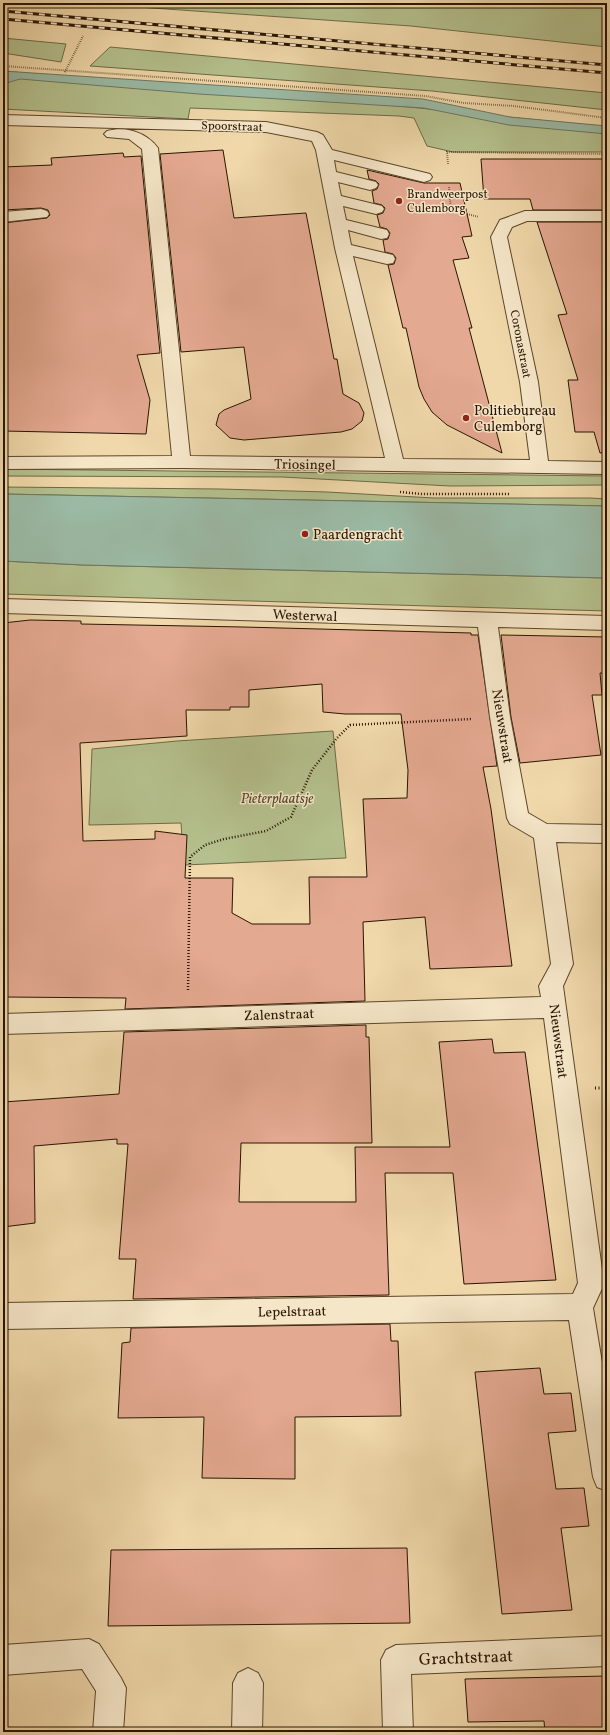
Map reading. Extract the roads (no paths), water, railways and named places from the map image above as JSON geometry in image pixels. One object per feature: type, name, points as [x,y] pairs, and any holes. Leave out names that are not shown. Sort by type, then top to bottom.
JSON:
[{"type":"street","name":"Spoorstraat","points":[[3,120],[266,127],[302,133]]},
{"type":"street","points":[[3,131],[130,134],[144,139],[150,148],[182,462]]},
{"type":"street","name":"Spoorstraat","points":[[144,139],[167,132],[264,134],[302,133]]},
{"type":"street","points":[[302,133],[318,138],[334,199],[396,466]]},
{"type":"street","points":[[334,199],[375,205],[424,177]]},
{"type":"street","points":[[334,199],[375,205]]},
{"type":"street","points":[[334,199],[375,205]]},
{"type":"street","points":[[334,199],[375,205]]},
{"type":"street","points":[[334,199],[375,205]]},
{"type":"street","points":[[3,217],[41,214]]},
{"type":"street","name":"Coronastraat","points":[[540,467],[528,382],[499,237],[506,224],[525,216],[607,216]]},
{"type":"street","name":"Triosingel","points":[[3,463],[182,462],[607,468]]},
{"type":"street","name":"Westerwal","points":[[3,606],[607,623]]},
{"type":"street","name":"Nieuwstraat","points":[[487,620],[500,717],[518,818],[544,833],[562,964],[551,986],[591,1284],[580,1307]]},
{"type":"street","points":[[544,833],[607,834]]},
{"type":"street","name":"Zalenstraat","points":[[3,1024],[187,1017],[554,1007]]},
{"type":"street","points":[[580,1307],[607,1477]]},
{"type":"street","name":"Lepelstraat","points":[[3,1316],[580,1307]]},
{"type":"street","name":"Grachtstraat","points":[[398,1732],[396,1660],[607,1651]]},
{"type":"street","points":[[3,1660],[89,1654],[111,1688],[108,1732]]},
{"type":"street","points":[[247,1732],[248,1683]]},
{"type":"railway","points":[[3,11],[607,65]]},
{"type":"railway","points":[[3,19],[607,73]]},
{"type":"place","name":"Brandweerpost Culemborg","points":[[399,201]]},
{"type":"place","name":"Politiebureau Culemborg","points":[[466,418]]},
{"type":"place","name":"Paardengracht","points":[[305,534]]},
{"type":"park label","name":"Pieterplaatsje","points":[[277,798]]}]
